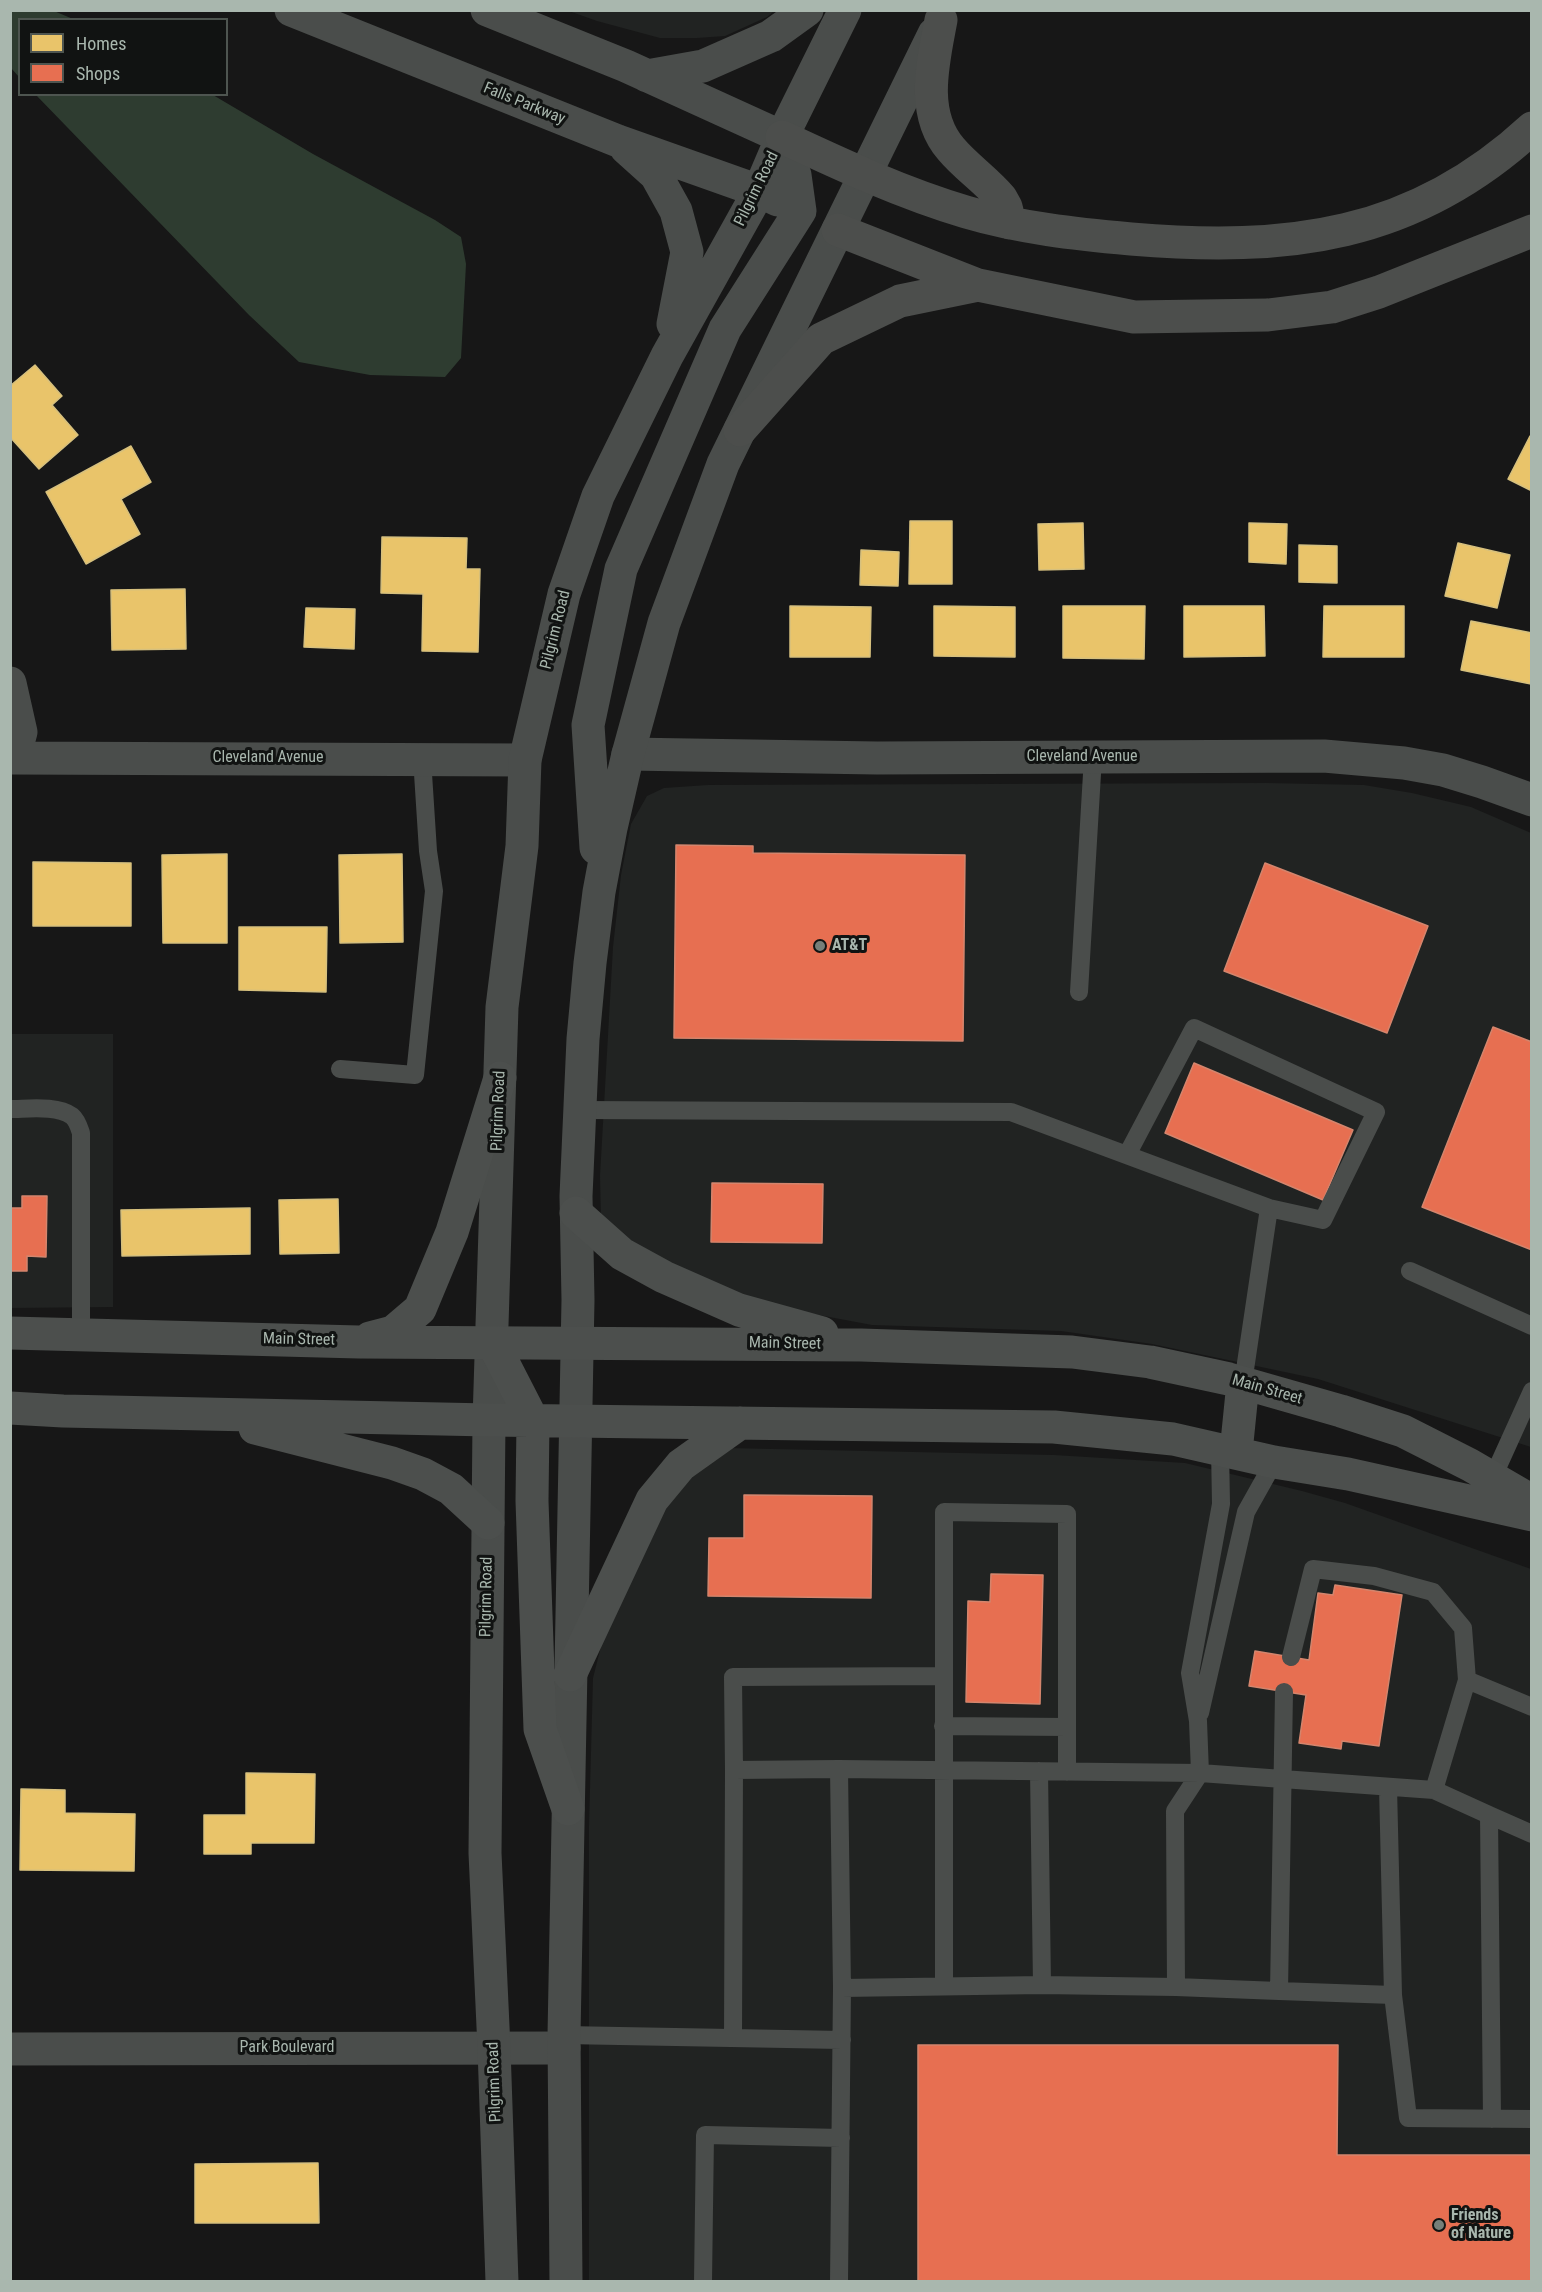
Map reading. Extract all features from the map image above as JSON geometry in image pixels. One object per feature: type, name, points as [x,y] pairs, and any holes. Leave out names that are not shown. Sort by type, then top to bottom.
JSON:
[{"type":"highway","points":[[943,15],[932,83],[933,114],[937,127],[950,148],[1001,198],[1010,223]]},
{"type":"highway","points":[[782,137],[866,176],[924,199],[1010,223],[1063,232],[1158,241],[1258,241],[1328,234],[1374,223],[1428,202],[1480,171],[1532,128]]},
{"type":"highway","points":[[838,230],[978,285],[1134,316],[1268,315],[1332,307],[1379,292],[1532,231]]},
{"type":"highway","points":[[740,430],[821,339],[900,302],[978,285]]},
{"type":"main road","points":[[359,1342],[393,1332],[420,1309],[452,1232],[500,1078]]},
{"type":"main road","points":[[576,1213],[622,1254],[664,1278],[740,1310],[861,1345]]},
{"type":"main road","name":"Main Street","points":[[10,1333],[359,1342],[861,1345],[1071,1352],[1150,1362],[1243,1383],[1403,1431],[1487,1491],[1532,1515]]},
{"type":"main road","points":[[493,1343],[533,1421],[532,1501],[540,1729],[568,1809]]},
{"type":"main road","points":[[1228,1450],[1243,1383]]},
{"type":"main road","name":"Main Street","points":[[10,1408],[533,1421],[1054,1427],[1173,1439],[1274,1462],[1348,1474],[1487,1491],[1532,1501]]},
{"type":"main road","points":[[201,1414],[392,1463],[423,1474],[451,1489],[488,1523]]},
{"type":"main road","points":[[570,1675],[652,1500],[681,1465],[740,1423]]},
{"type":"street","name":"Falls Parkway","points":[[291,10],[618,141],[759,191],[838,230]]},
{"type":"street","points":[[487,10],[609,59],[782,137],[795,175],[800,211],[725,329],[621,569],[588,725],[599,892]]},
{"type":"street","points":[[646,76],[703,66],[771,36],[807,10]]},
{"type":"street","name":"Pilgrim Road","points":[[502,2282],[485,1852],[489,1420],[502,1007],[522,846],[525,760],[564,594],[598,496],[667,356],[759,191],[782,137],[845,10]]},
{"type":"street","points":[[566,2282],[564,2041],[578,1342],[576,1213],[583,1039],[599,892],[628,754],[664,623],[723,464],[943,15]]},
{"type":"street","points":[[618,141],[656,175],[676,211],[687,252],[667,356]]},
{"type":"street","points":[[10,683],[21,732],[12,758]]},
{"type":"street","name":"Cleveland Avenue","points":[[628,754],[877,758],[1324,756],[1404,763],[1443,770],[1532,800]]},
{"type":"street","name":"Cleveland Avenue","points":[[12,758],[525,760]]},
{"type":"street","name":"Park Boulevard","points":[[10,2049],[494,2048],[564,2041]]},
{"type":"lane","points":[[1079,992],[1093,757]]},
{"type":"lane","points":[[340,1070],[415,1075],[434,891],[428,851],[422,758]]},
{"type":"lane","points":[[580,1110],[1011,1112],[1269,1208],[1323,1220],[1376,1112],[1194,1028],[1127,1155]]},
{"type":"lane","points":[[10,1109],[51,1110],[71,1115],[77,1121],[81,1133],[81,1335]]},
{"type":"lane","points":[[1243,1383],[1269,1208]]},
{"type":"lane","points":[[1410,1270],[1532,1326]]},
{"type":"lane","points":[[1487,1491],[1532,1391]]},
{"type":"lane","points":[[1176,1987],[1175,1811],[1200,1773],[1198,1720],[1190,1673],[1221,1504],[1228,1450]]},
{"type":"lane","points":[[1198,1720],[1246,1512],[1274,1462]]},
{"type":"lane","points":[[944,1986],[944,1512],[1067,1514],[1067,1772]]},
{"type":"lane","points":[[1291,1657],[1312,1569],[1374,1576],[1433,1592],[1463,1628],[1467,1680],[1434,1790]]},
{"type":"lane","points":[[733,2038],[733,1677],[943,1676]]},
{"type":"lane","points":[[1467,1680],[1532,1707]]},
{"type":"lane","points":[[1279,1991],[1284,1692]]},
{"type":"lane","points":[[943,1726],[1067,1727]]},
{"type":"lane","points":[[839,1769],[842,1988],[839,2282]]},
{"type":"lane","points":[[734,1770],[1200,1773],[1434,1790],[1532,1834]]},
{"type":"lane","points":[[1039,1772],[1042,1984]]},
{"type":"lane","points":[[1388,1787],[1394,1995],[1408,2118],[1532,2119]]},
{"type":"lane","points":[[1489,1815],[1492,2119]]},
{"type":"lane","points":[[842,1988],[1042,1984],[1394,1995]]},
{"type":"lane","points":[[564,2041],[733,2038],[842,2040]]},
{"type":"lane","points":[[703,2282],[705,2135],[841,2138]]},
{"type":"shaded area","points":[[11,10],[54,11],[71,18],[18,18],[18,76],[11,68]]},
{"type":"shaded area","points":[[569,11],[774,11],[767,17],[725,36],[660,38]]},
{"type":"shaded area","points":[[37,96],[215,96],[313,154],[435,220],[461,237],[466,264],[461,358],[445,377],[370,375],[299,362],[249,315]]},
{"type":"shaded area","points":[[1266,783],[1364,785],[1412,793],[1471,807],[1531,833],[1531,1447],[1318,1379],[1152,1344],[1061,1331],[872,1325],[808,1313],[634,1265],[601,1219],[600,1176],[613,947],[621,875],[631,824],[647,796],[664,788],[708,785]]},
{"type":"shaded area","points":[[10,1034],[113,1034],[113,1307],[11,1308]]},
{"type":"shaded area","points":[[726,1448],[1054,1455],[1185,1463],[1345,1503],[1531,1569],[1531,2281],[589,2282],[589,1826],[593,1678],[616,1587],[648,1486]]},
{"type":"building: Homes","points":[[35,365],[62,396],[52,405],[78,435],[39,469],[10,437],[10,386]]},
{"type":"building: Homes","points":[[1530,436],[1532,437],[1532,491],[1508,479]]},
{"type":"building: Homes","points":[[131,446],[151,482],[121,499],[140,534],[86,564],[46,492]]},
{"type":"building: Homes","points":[[910,521],[952,521],[952,584],[909,584]]},
{"type":"building: Homes","points":[[1083,523],[1084,569],[1039,570],[1038,524]]},
{"type":"building: Homes","points":[[1249,523],[1287,524],[1286,564],[1249,562]]},
{"type":"building: Homes","points":[[382,537],[467,538],[466,569],[480,569],[478,652],[422,651],[423,594],[381,593]]},
{"type":"building: Homes","points":[[1458,543],[1510,555],[1497,608],[1445,596]]},
{"type":"building: Homes","points":[[1299,545],[1337,546],[1337,583],[1299,582]]},
{"type":"building: Homes","points":[[861,550],[899,552],[898,586],[860,585]]},
{"type":"building: Homes","points":[[185,589],[186,649],[112,650],[111,590]]},
{"type":"building: Homes","points":[[790,606],[871,607],[870,657],[790,657]]},
{"type":"building: Homes","points":[[934,606],[1015,607],[1015,657],[934,656]]},
{"type":"building: Homes","points":[[1063,606],[1145,606],[1144,659],[1063,658]]},
{"type":"building: Homes","points":[[1184,606],[1264,606],[1265,656],[1184,657]]},
{"type":"building: Homes","points":[[1324,606],[1404,606],[1404,657],[1323,657]]},
{"type":"building: Homes","points":[[306,608],[355,609],[354,649],[304,647]]},
{"type":"building: Homes","points":[[1471,621],[1532,633],[1531,684],[1461,670]]},
{"type":"building: Homes","points":[[227,854],[227,943],[163,943],[162,855]]},
{"type":"building: Homes","points":[[402,854],[403,942],[340,943],[339,855]]},
{"type":"building: Homes","points":[[33,862],[131,863],[131,926],[33,926]]},
{"type":"building: Homes","points":[[239,927],[327,927],[326,992],[239,990]]},
{"type":"building: Homes","points":[[338,1199],[339,1253],[280,1254],[279,1200]]},
{"type":"building: Homes","points":[[250,1208],[250,1254],[122,1256],[121,1210]]},
{"type":"building: Homes","points":[[246,1773],[315,1774],[314,1843],[251,1843],[251,1854],[204,1854],[204,1815],[246,1815]]},
{"type":"building: Homes","points":[[21,1789],[65,1790],[65,1813],[135,1814],[134,1871],[20,1870]]},
{"type":"building: Homes","points":[[318,2163],[319,2223],[195,2223],[195,2164]]},
{"type":"building: Shops","name":"AT&T","points":[[676,845],[753,846],[753,853],[965,855],[963,1041],[674,1038]]},
{"type":"building: Shops","points":[[1265,863],[1428,926],[1387,1033],[1224,971]]},
{"type":"building: Shops","points":[[1493,1027],[1532,1042],[1532,1250],[1422,1207]]},
{"type":"building: Shops","points":[[1194,1063],[1353,1130],[1323,1200],[1165,1133]]},
{"type":"building: Shops","points":[[712,1183],[823,1184],[822,1243],[711,1242]]},
{"type":"building: Shops","points":[[22,1196],[47,1196],[46,1257],[27,1256],[27,1271],[10,1271],[10,1208],[22,1208]]},
{"type":"building: Shops","points":[[744,1495],[872,1496],[871,1598],[708,1596],[709,1538],[744,1538]]},
{"type":"building: Shops","points":[[991,1574],[1043,1575],[1040,1704],[966,1702],[968,1601],[990,1602]]},
{"type":"building: Shops","points":[[1335,1585],[1402,1595],[1379,1746],[1342,1741],[1341,1749],[1299,1743],[1306,1695],[1249,1686],[1255,1651],[1309,1660],[1318,1593],[1333,1595]]},
{"type":"building: Shops","points":[[918,2045],[1338,2045],[1337,2155],[1532,2155],[1532,2282],[918,2282]]},
{"type":"place","name":"AT&T","points":[[820,946]]},
{"type":"place","name":"Friends of Nature","points":[[1439,2225]]}]
